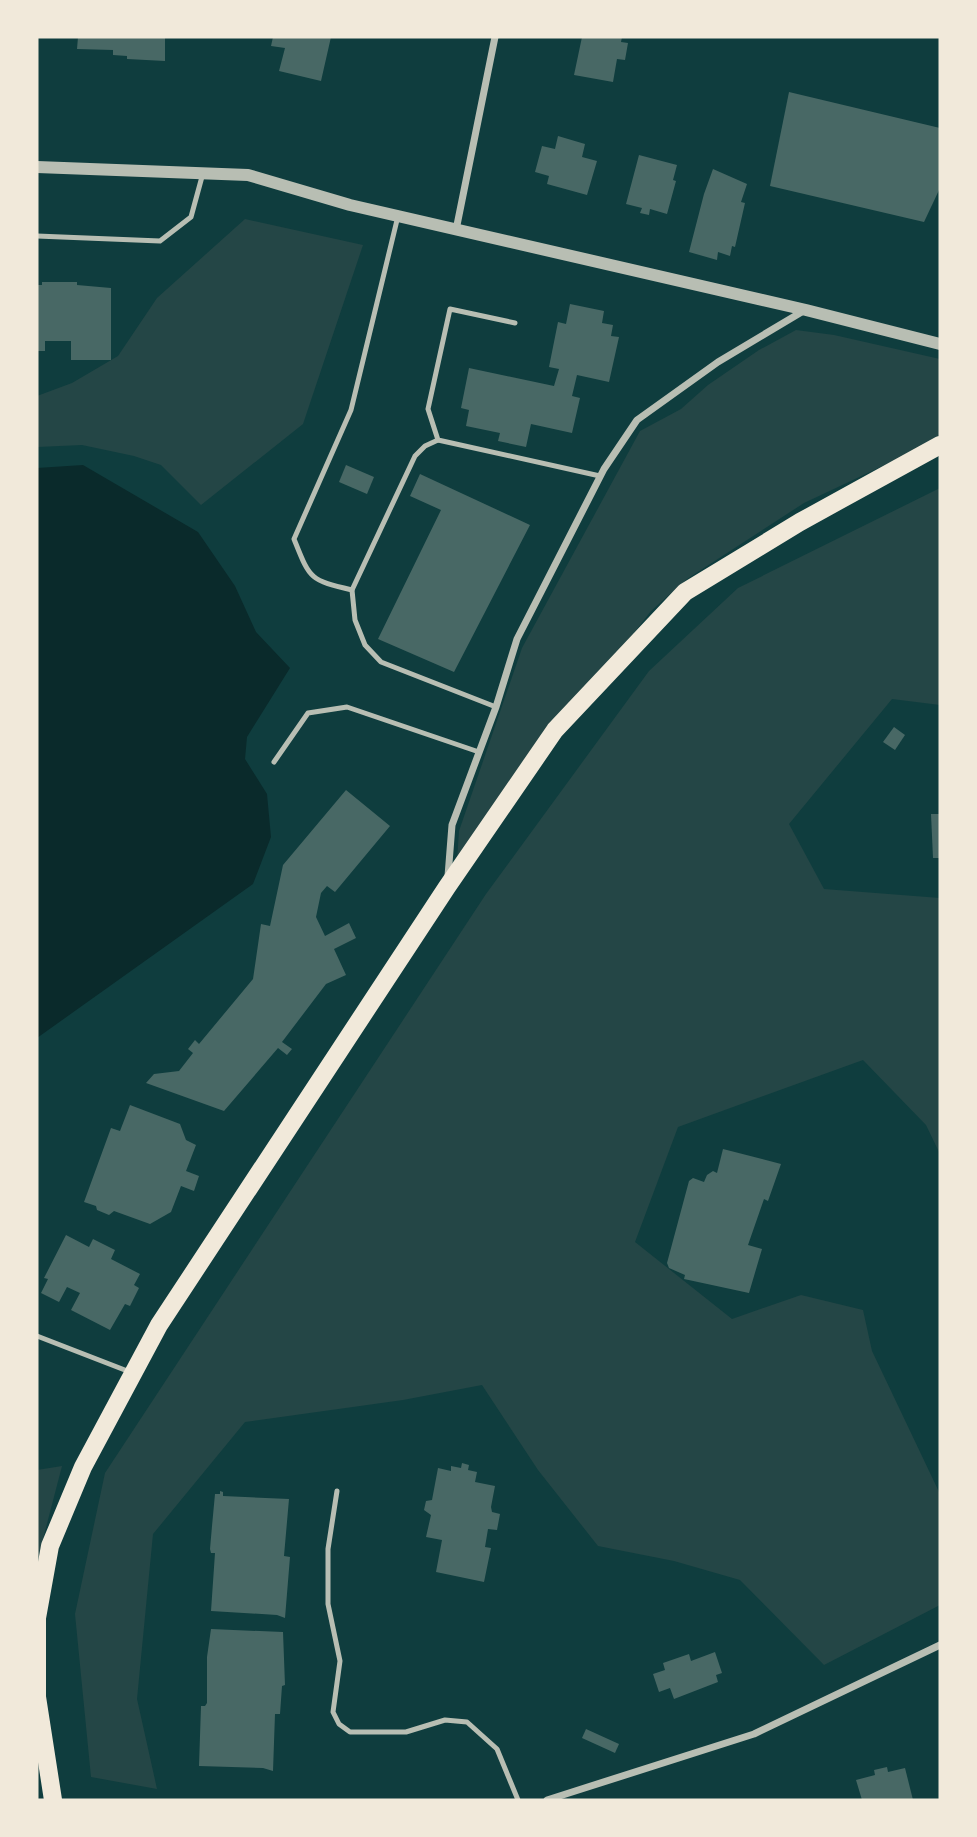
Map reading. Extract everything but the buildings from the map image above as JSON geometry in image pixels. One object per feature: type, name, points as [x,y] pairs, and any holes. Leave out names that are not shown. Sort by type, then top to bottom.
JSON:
[{"type":"main road","points":[[53,1800],[37,1697],[37,1618],[50,1546],[83,1467],[159,1325],[447,887],[555,730],[685,592],[800,522],[940,445]]},
{"type":"street","points":[[456,230],[495,37]]},
{"type":"street","points":[[37,167],[248,175],[350,205],[806,310],[940,344]]},
{"type":"street","points":[[447,887],[452,825],[496,707],[517,639],[600,476],[637,420],[718,362],[806,310]]},
{"type":"street","points":[[547,1800],[754,1734],[940,1646]]},
{"type":"lane","points":[[37,236],[160,241],[191,217],[203,173]]},
{"type":"lane","points":[[352,590],[325,584],[307,572],[294,539],[351,410],[398,216]]},
{"type":"lane","points":[[438,440],[428,409],[450,309],[515,323]]},
{"type":"lane","points":[[496,707],[382,662],[365,645],[355,620],[352,590],[415,456],[425,446],[438,440],[600,476]]},
{"type":"lane","points":[[274,762],[309,713],[347,707],[479,752]]},
{"type":"lane","points":[[37,1336],[133,1373]]},
{"type":"lane","points":[[337,1491],[328,1549],[328,1604],[340,1661],[333,1712],[338,1724],[350,1732],[405,1732],[445,1720],[467,1721],[496,1749],[519,1800]]},
{"type":"shaded area","points":[[245,219],[363,245],[303,424],[201,505],[161,465],[82,445],[37,447],[37,396],[72,383],[118,356],[157,298]]},
{"type":"shaded area","points":[[796,330],[834,335],[940,359],[940,439],[804,503],[687,579],[651,611],[457,861],[459,831],[522,648],[640,431],[681,409],[708,385],[759,350]]},
{"type":"shaded area","points":[[83,465],[198,532],[235,586],[256,632],[290,668],[247,737],[245,759],[267,794],[271,837],[253,884],[37,1038],[37,468]]},
{"type":"shaded area","points":[[940,488],[940,705],[892,699],[789,824],[824,889],[940,898],[940,1154],[926,1125],[863,1060],[678,1127],[635,1242],[732,1319],[801,1295],[863,1310],[872,1351],[940,1494],[940,1605],[824,1665],[740,1580],[674,1561],[598,1546],[538,1470],[482,1385],[403,1400],[245,1422],[153,1534],[137,1699],[157,1789],[91,1777],[75,1614],[105,1473],[486,894],[649,671],[738,588]]},
{"type":"shaded area","points":[[62,1466],[37,1562],[37,1470]]}]
